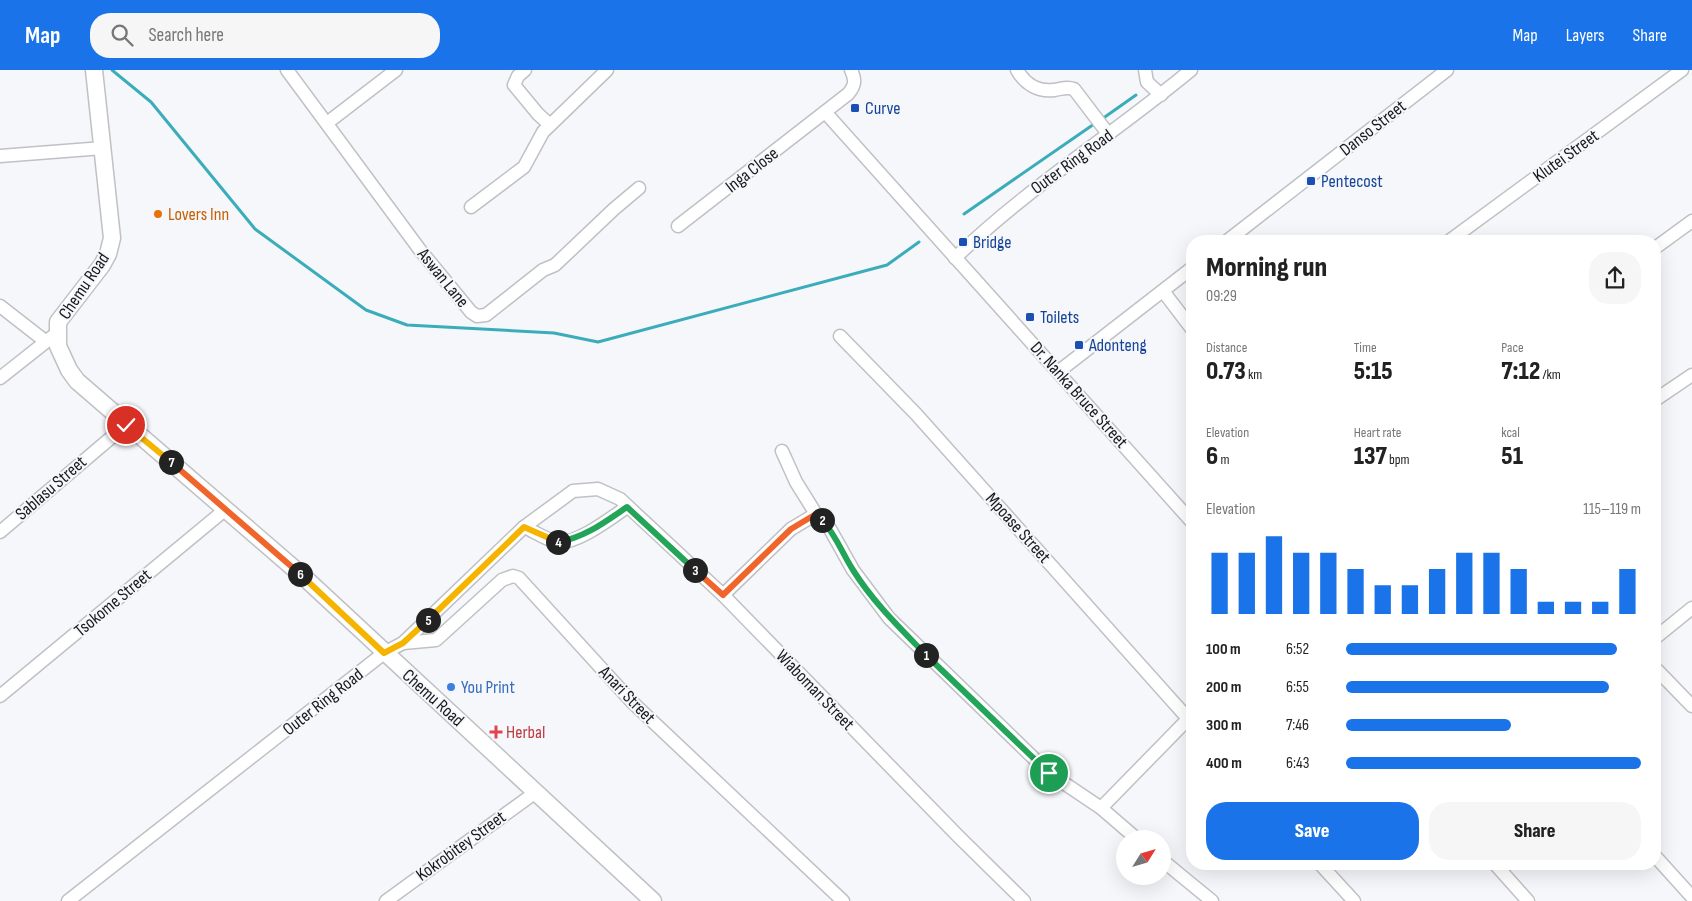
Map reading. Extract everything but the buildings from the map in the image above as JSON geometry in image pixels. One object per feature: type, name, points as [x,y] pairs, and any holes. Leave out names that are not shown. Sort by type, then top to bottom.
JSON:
[{"type":"street","name":"Chemu Road","points":[[94,70],[112,238],[108,254],[58,322],[51,337],[58,346],[68,370],[77,381],[126,425],[305,578],[653,901]]},
{"type":"street","name":"Aswan Lane","points":[[287,70],[420,250],[471,312],[477,316],[486,315],[543,270],[555,266],[614,209],[639,188]]},
{"type":"street","points":[[327,123],[396,70]]},
{"type":"street","points":[[525,70],[518,76],[514,86],[550,125]]},
{"type":"street","points":[[471,207],[524,167],[537,140],[607,70]]},
{"type":"street","name":"Inga Close","points":[[678,226],[825,112],[854,86],[855,77],[851,70]]},
{"type":"street","points":[[1017,70],[1032,87],[1044,90],[1064,87],[1074,89],[1110,135]]},
{"type":"street","points":[[1145,70],[1147,82],[1161,95]]},
{"type":"street","name":"Outer Ring Road","points":[[955,258],[1026,196],[1110,135],[1191,70]]},
{"type":"street","name":"Danso Street","points":[[1235,235],[1447,70]]},
{"type":"street","name":"Klutei Street","points":[[1457,235],[1682,70]]},
{"type":"street","name":"Dr. Nanka Bruce Street","points":[[825,112],[903,196],[955,258],[1186,515]]},
{"type":"street","points":[[0,156],[103,148]]},
{"type":"street","points":[[1661,244],[1692,221]]},
{"type":"street","points":[[1058,372],[1186,273]]},
{"type":"street","points":[[1162,291],[1186,321]]},
{"type":"street","points":[[0,306],[51,337],[0,378]]},
{"type":"street","name":"Mpoase Street","points":[[840,336],[916,414],[1186,713]]},
{"type":"street","points":[[1661,396],[1692,374]]},
{"type":"street","name":"Sablasu Street","points":[[0,532],[126,425]]},
{"type":"street","points":[[782,451],[796,482],[816,514],[830,529],[853,570],[889,618],[1049,773],[1101,808],[1127,830]]},
{"type":"street","name":"Outer Ring Road","points":[[68,901],[384,653],[403,643],[524,527],[573,491],[598,489]]},
{"type":"street","name":"Wiaboman Street","points":[[598,489],[614,495],[723,595],[1024,901]]},
{"type":"street","points":[[524,527],[557,542],[570,540],[587,533],[627,507]]},
{"type":"street","name":"Tsokome Street","points":[[0,696],[226,509]]},
{"type":"street","points":[[723,595],[791,529],[816,514]]},
{"type":"street","name":"Anari Street","points":[[403,643],[436,640],[502,580],[513,576],[519,578],[638,708],[843,901]]},
{"type":"street","points":[[1661,633],[1692,608]]},
{"type":"street","points":[[1661,674],[1692,706]]},
{"type":"street","points":[[1101,808],[1186,724]]},
{"type":"street","name":"Kokrobitey Street","points":[[386,901],[536,792]]},
{"type":"street","points":[[1661,863],[1692,898]]},
{"type":"street","points":[[1171,867],[1212,901]]},
{"type":"street","points":[[1325,870],[1351,900]]},
{"type":"street","points":[[1500,870],[1528,901]]},
{"type":"waterway","points":[[112,70],[151,102],[255,229],[366,310],[407,325],[554,333],[598,342],[887,265],[919,242]]},
{"type":"waterway","points":[[1102,119],[1136,95]]},
{"type":"waterway","points":[[964,214],[1097,122]]},
{"type":"place","name":"Curve","points":[[855,108]]},
{"type":"place","name":"Pentecost","points":[[1311,181]]},
{"type":"place","name":"Lovers Inn","points":[[158,214]]},
{"type":"place","name":"Bridge","points":[[963,242]]},
{"type":"place","name":"Toilets","points":[[1030,317]]},
{"type":"place","name":"Adonteng","points":[[1079,345]]},
{"type":"place","name":"You Print","points":[[451,687]]},
{"type":"place","name":"Herbal","points":[[496,732]]},
{"type":"route","points":[[126,425],[305,578],[384,653],[403,643],[524,527],[557,542],[570,540],[587,533],[627,507],[723,595],[791,529],[816,514],[830,529],[853,570],[889,618],[1049,773]]}]
